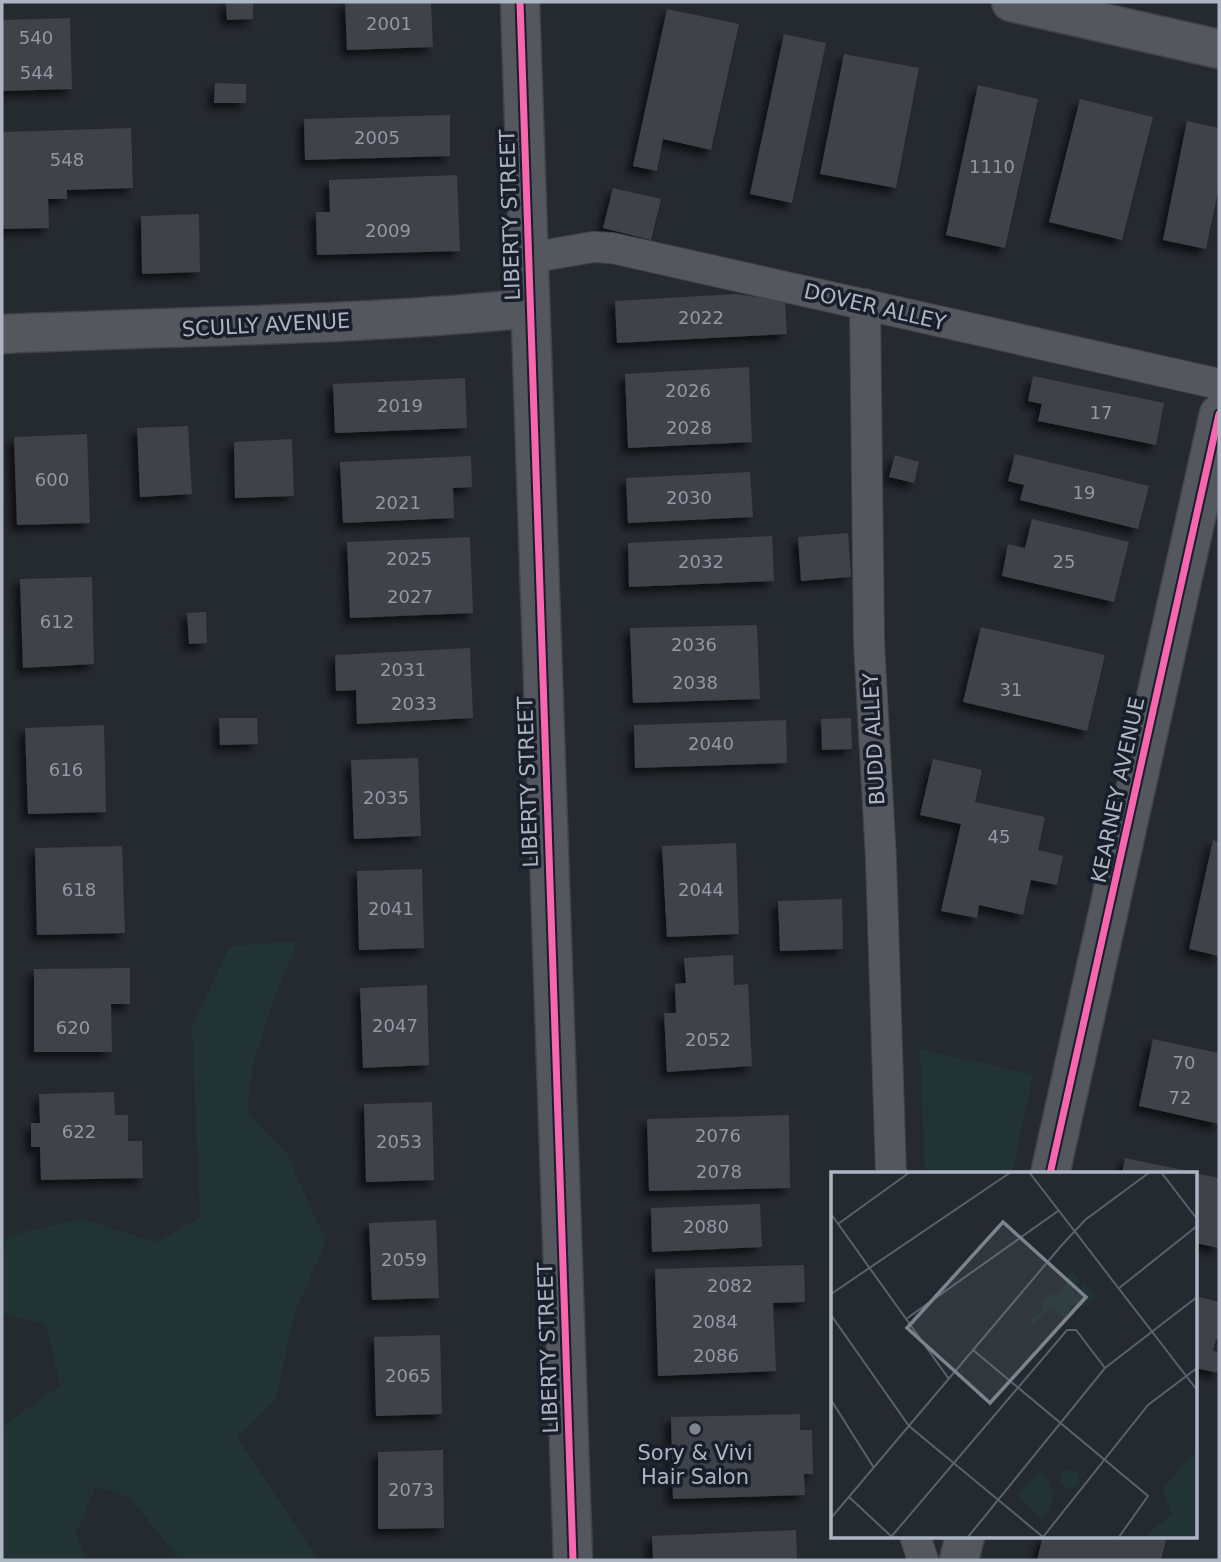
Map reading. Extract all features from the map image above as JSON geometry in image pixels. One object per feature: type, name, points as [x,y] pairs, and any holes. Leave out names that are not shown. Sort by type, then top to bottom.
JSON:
[{"type":"street","name":"LIBERTY STREET","points":[[520,2],[573,1560]]},
{"type":"street","points":[[1011,2],[1219,49]]},
{"type":"street","name":"SCULLY AVENUE","points":[[2,334],[407,318],[530,308]]},
{"type":"street","name":"KEARNEY AVENUE","points":[[1049,1172],[1219,414]]},
{"type":"street","points":[[959,1560],[964,1538]]},
{"type":"lane","name":"DOVER ALLEY","points":[[529,258],[593,247],[612,248],[1219,384]]},
{"type":"lane","name":"BUDD ALLEY","points":[[865,304],[869,643],[881,860],[891,1172]]},
{"type":"lane","points":[[916,1538],[923,1560]]},
{"type":"shaded area","points":[[298,941],[275,996],[253,1064],[247,1112],[287,1154],[326,1242],[295,1312],[275,1401],[237,1437],[318,1560],[180,1560],[130,1498],[96,1487],[76,1533],[87,1560],[2,1560],[2,1426],[60,1386],[46,1325],[2,1313],[2,1265],[7,1236],[81,1218],[155,1242],[200,1218],[192,1027],[230,946]]},
{"type":"shaded area","points":[[920,1049],[1033,1074],[1012,1172],[925,1172]]},
{"type":"building","points":[[226,2],[253,2],[253,19],[227,20]]},
{"type":"building","points":[[345,2],[431,2],[433,47],[347,50]]},
{"type":"building","points":[[667,9],[739,24],[711,150],[663,139],[657,171],[633,166]]},
{"type":"building","points":[[70,18],[72,89],[2,91],[2,20]]},
{"type":"building","points":[[784,34],[826,43],[792,203],[750,194]]},
{"type":"building","points":[[844,54],[919,68],[896,188],[820,174]]},
{"type":"building","points":[[215,83],[246,84],[246,103],[214,103]]},
{"type":"building","points":[[978,85],[1038,99],[1005,248],[946,235]]},
{"type":"building","points":[[1080,99],[1153,117],[1122,240],[1049,222]]},
{"type":"building","points":[[450,115],[450,156],[305,160],[304,119]]},
{"type":"building","points":[[1187,121],[1219,128],[1219,186],[1206,249],[1163,240]]},
{"type":"building","points":[[131,128],[133,188],[67,190],[67,199],[48,199],[49,228],[2,229],[2,132]]},
{"type":"building","points":[[457,175],[460,251],[317,255],[316,212],[330,212],[329,180]]},
{"type":"building","points":[[613,188],[661,199],[651,240],[603,228]]},
{"type":"building","points":[[199,214],[200,272],[142,274],[141,216]]},
{"type":"building","points":[[735,294],[785,301],[787,334],[617,343],[615,301]]},
{"type":"building","points":[[749,367],[752,442],[628,448],[625,374]]},
{"type":"building","points":[[1033,376],[1164,403],[1156,445],[1038,421],[1042,404],[1028,401]]},
{"type":"building","points":[[465,378],[467,428],[335,433],[333,384]]},
{"type":"building","points":[[188,426],[192,494],[140,497],[137,428]]},
{"type":"building","points":[[87,434],[90,523],[17,525],[14,437]]},
{"type":"building","points":[[292,439],[294,496],[235,498],[234,442]]},
{"type":"building","points":[[1015,454],[1149,486],[1138,529],[1020,500],[1024,485],[1008,481]]},
{"type":"building","points":[[895,455],[919,462],[914,483],[889,477]]},
{"type":"building","points":[[471,456],[472,487],[453,488],[454,518],[343,523],[340,462]]},
{"type":"building","points":[[750,472],[753,517],[628,523],[626,478]]},
{"type":"building","points":[[1032,519],[1129,542],[1114,602],[1002,576],[1008,544],[1025,548]]},
{"type":"building","points":[[848,533],[851,577],[801,581],[798,537]]},
{"type":"building","points":[[772,536],[774,581],[629,587],[628,543]]},
{"type":"building","points":[[470,537],[473,613],[350,618],[347,542]]},
{"type":"building","points":[[92,577],[94,664],[23,668],[20,579]]},
{"type":"building","points":[[206,612],[207,643],[189,644],[187,613]]},
{"type":"building","points":[[757,625],[760,699],[633,703],[630,628]]},
{"type":"building","points":[[981,627],[1105,655],[1087,731],[963,702]]},
{"type":"building","points":[[470,648],[473,718],[357,724],[356,690],[336,691],[335,655]]},
{"type":"building","points":[[219,718],[257,718],[258,744],[220,745]]},
{"type":"building","points":[[851,718],[852,749],[822,750],[821,719]]},
{"type":"building","points":[[786,720],[787,763],[635,768],[634,725]]},
{"type":"building","points":[[104,725],[106,812],[28,814],[25,728]]},
{"type":"building","points":[[418,758],[421,836],[354,839],[351,760]]},
{"type":"building","points":[[933,759],[982,770],[975,802],[1045,817],[1038,850],[1063,856],[1057,885],[1031,880],[1023,915],[979,905],[977,918],[941,911],[961,824],[920,815]]},
{"type":"building","points":[[1213,840],[1219,842],[1219,956],[1189,949]]},
{"type":"building","points":[[736,843],[739,934],[667,937],[662,846]]},
{"type":"building","points":[[122,846],[125,933],[37,935],[35,848]]},
{"type":"building","points":[[422,869],[424,948],[359,950],[357,871]]},
{"type":"building","points":[[842,899],[843,949],[780,951],[778,901]]},
{"type":"building","points":[[733,955],[734,985],[748,984],[752,1066],[667,1072],[664,1013],[676,1013],[675,984],[686,983],[684,958]]},
{"type":"building","points":[[130,968],[130,1004],[111,1004],[112,1052],[34,1052],[34,969]]},
{"type":"building","points":[[427,985],[429,1065],[363,1068],[360,988]]},
{"type":"building","points":[[1153,1039],[1219,1053],[1219,1124],[1139,1106]]},
{"type":"building","points":[[114,1092],[115,1115],[128,1115],[128,1141],[142,1141],[143,1178],[41,1180],[40,1147],[31,1147],[31,1123],[40,1123],[39,1094]]},
{"type":"building","points":[[432,1102],[434,1180],[366,1182],[364,1104]]},
{"type":"building","points":[[789,1115],[790,1188],[649,1191],[647,1119]]},
{"type":"building","points":[[1125,1158],[1192,1172],[1122,1172]]},
{"type":"building","points":[[1196,1173],[1219,1178],[1219,1248],[1196,1243]]},
{"type":"building","points":[[760,1204],[762,1247],[652,1252],[651,1208]]},
{"type":"building","points":[[436,1220],[439,1298],[372,1300],[369,1223]]},
{"type":"building","points":[[804,1265],[805,1302],[773,1303],[776,1371],[658,1376],[655,1269]]},
{"type":"building","points":[[1196,1296],[1219,1302],[1219,1340],[1216,1339],[1213,1351],[1219,1352],[1219,1373],[1196,1368]]},
{"type":"building","points":[[440,1335],[442,1414],[376,1416],[374,1337]]},
{"type":"building","points":[[800,1414],[800,1430],[812,1430],[813,1474],[804,1474],[805,1495],[673,1499],[671,1417]]},
{"type":"building","points":[[443,1450],[444,1528],[378,1529],[378,1452]]},
{"type":"building","points":[[796,1530],[797,1560],[653,1560],[652,1536]]},
{"type":"building","points":[[1042,1538],[1166,1538],[1161,1560],[1037,1560]]},
{"type":"cycle path","points":[[520,2],[573,1560]]},
{"type":"cycle path","points":[[1050,1172],[1219,414]]},
{"type":"place","name":"Sory & Vivi Hair Salon","points":[[695,1429]]}]
